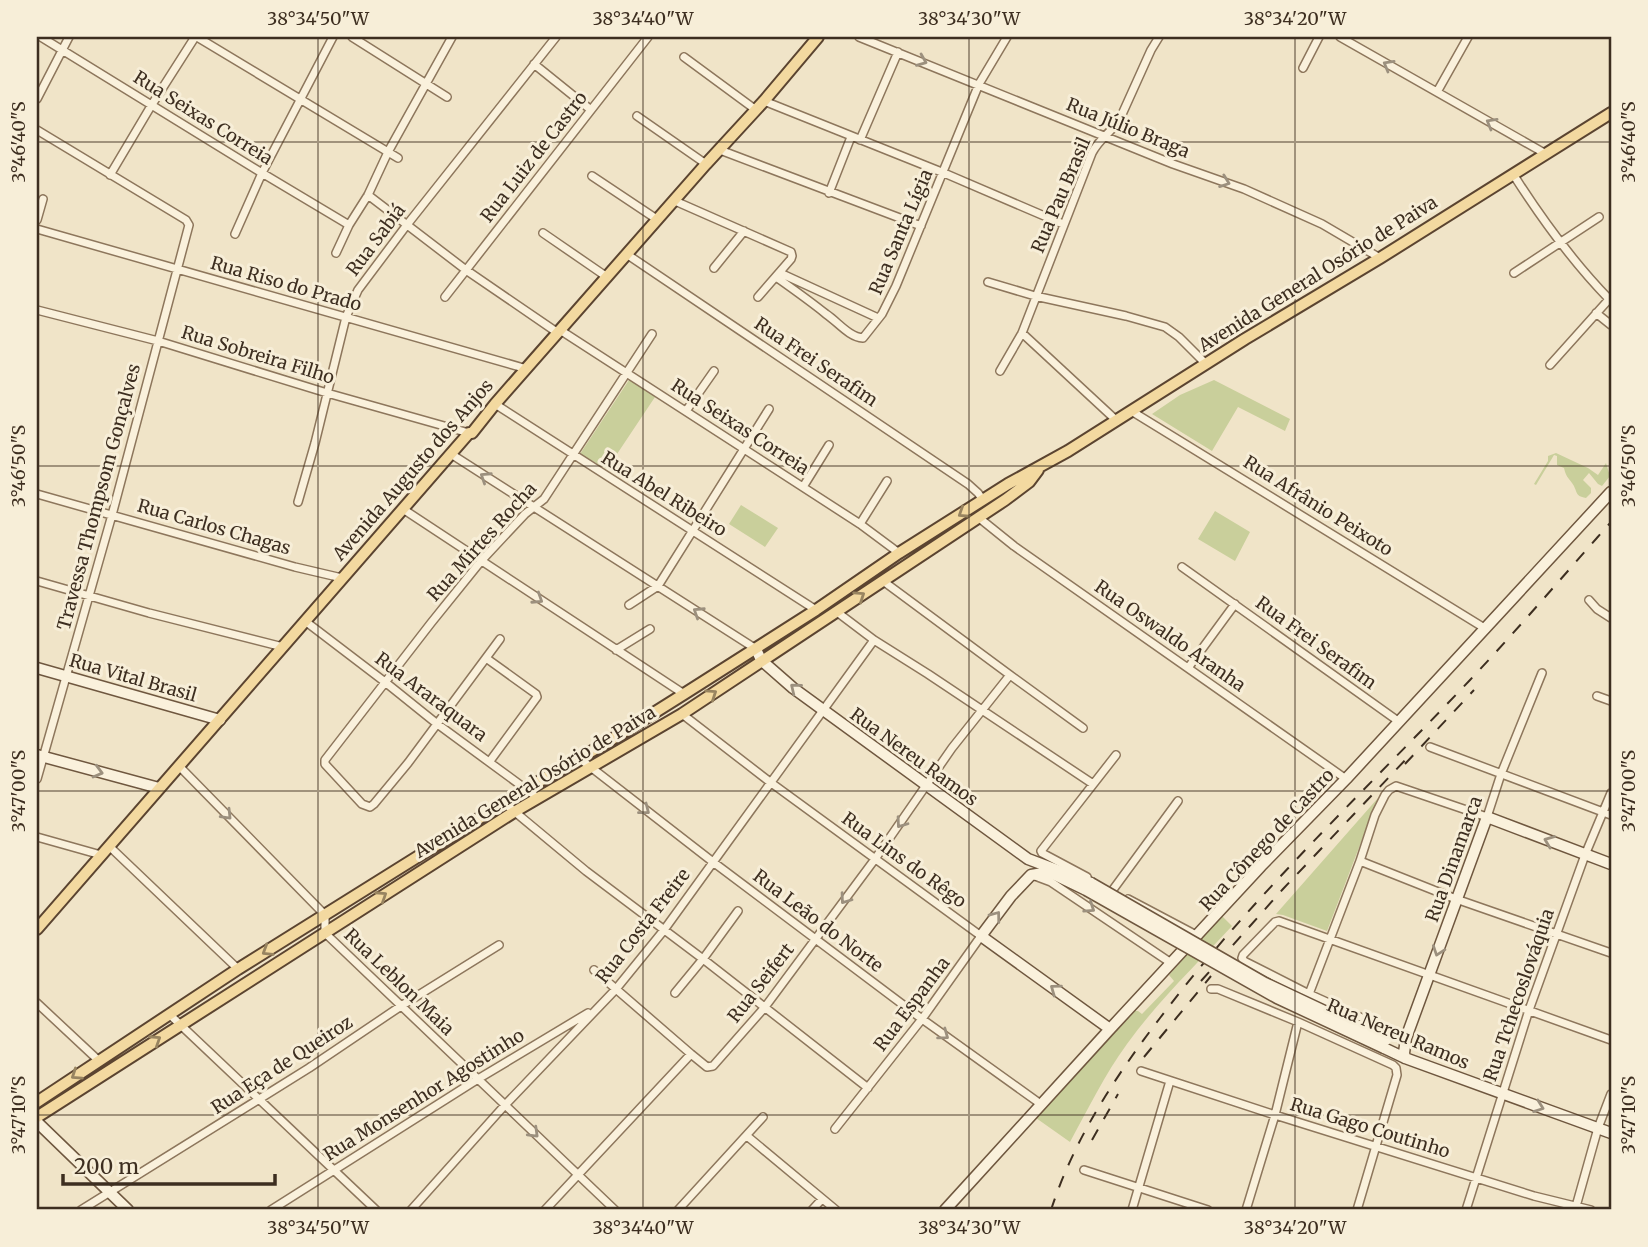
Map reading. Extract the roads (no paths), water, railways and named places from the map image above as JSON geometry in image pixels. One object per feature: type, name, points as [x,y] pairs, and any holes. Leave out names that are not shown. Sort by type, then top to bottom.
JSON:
[{"type":"main road","name":"Avenida Augusto dos Anjos","points":[[38,925],[818,37]]},
{"type":"main road","name":"Avenida General Osório de Paiva","points":[[37,1102],[238,969],[503,802],[756,649],[983,500],[1133,412],[1245,339],[1611,113]]},
{"type":"main road","name":"Avenida General Osório de Paiva","points":[[37,1119],[514,812],[682,714],[1029,482],[1042,465]]},
{"type":"main road","points":[[451,836],[459,847]]},
{"type":"street","name":"Rua Seixas Correia","points":[[41,37],[349,225]]},
{"type":"street","points":[[37,99],[69,37]]},
{"type":"street","points":[[37,130],[110,175],[196,37],[398,158]]},
{"type":"street","points":[[235,234],[262,173],[333,37]]},
{"type":"street","points":[[352,37],[447,97]]},
{"type":"street","points":[[336,253],[452,37]]},
{"type":"street","name":"Rua Sabiá","points":[[298,502],[346,317],[358,290],[556,37]]},
{"type":"street","name":"Rua Luiz de Castro","points":[[445,298],[648,37]]},
{"type":"street","name":"Rua Júlio Braga","points":[[859,37],[1173,164],[1244,189],[1322,224],[1380,258]]},
{"type":"street","name":"Rua Santa Lígia","points":[[778,275],[861,339],[871,329],[896,286],[979,84],[1007,37]]},
{"type":"street","name":"Rua Pau Brasil","points":[[1000,371],[1022,334],[1092,153],[1104,135],[1113,130],[1119,121],[1159,37]]},
{"type":"street","points":[[1303,68],[1319,37]]},
{"type":"street","points":[[1340,37],[1546,154]]},
{"type":"street","points":[[1437,92],[1468,37]]},
{"type":"street","points":[[830,193],[898,52]]},
{"type":"street","points":[[684,57],[756,110]]},
{"type":"street","points":[[534,64],[591,110]]},
{"type":"street","points":[[764,101],[1063,224]]},
{"type":"street","points":[[637,116],[706,164]]},
{"type":"street","points":[[720,150],[921,226]]},
{"type":"street","points":[[1513,174],[1561,243],[1590,280],[1610,298],[1550,365]]},
{"type":"street","name":"Travessa Thompsom Gonçalves","points":[[37,779],[40,755],[67,676],[189,223],[110,175]]},
{"type":"street","points":[[592,177],[658,220]]},
{"type":"street","name":"Rua Seixas Correia","points":[[368,195],[466,270],[744,448],[860,524],[899,553]]},
{"type":"street","points":[[37,220],[43,199]]},
{"type":"street","points":[[675,201],[790,252],[790,259],[758,297]]},
{"type":"street","points":[[1514,273],[1599,217]]},
{"type":"street","name":"Rua Riso do Prado","points":[[37,229],[527,369]]},
{"type":"street","points":[[714,268],[744,231]]},
{"type":"street","points":[[543,233],[607,277]]},
{"type":"street","name":"Rua Frei Serafim","points":[[628,254],[968,484],[983,500]]},
{"type":"street","points":[[778,275],[878,318]]},
{"type":"street","points":[[988,282],[1165,327],[1206,364]]},
{"type":"street","points":[[830,316],[841,301]]},
{"type":"street","name":"Rua Sobreira Filho","points":[[37,310],[158,341],[469,433]]},
{"type":"street","points":[[1596,313],[1611,325]]},
{"type":"street","name":"Rua Mirtes Rocha","points":[[436,723],[408,763],[372,806],[362,804],[325,763],[481,561],[525,514],[544,499],[652,334]]},
{"type":"street","points":[[1022,334],[1117,421]]},
{"type":"street","points":[[686,411],[714,371]]},
{"type":"street","name":"Rua Abel Ribeiro","points":[[495,404],[816,610]]},
{"type":"street","points":[[629,606],[658,586],[769,409]]},
{"type":"street","name":"Rua Afrânio Peixoto","points":[[1133,412],[1486,629]]},
{"type":"street","points":[[803,487],[829,445]]},
{"type":"street","points":[[451,454],[756,649]]},
{"type":"street","points":[[860,524],[887,481]]},
{"type":"street","name":"Rua Cônego de Castro","points":[[945,1210],[1171,963],[1346,779],[1611,492]]},
{"type":"street","name":"Rua Carlos Chagas","points":[[37,494],[342,578]]},
{"type":"street","points":[[403,509],[684,694]]},
{"type":"street","name":"Rua Oswaldo Aranha","points":[[978,517],[1014,546],[1346,779]]},
{"type":"street","name":"Rua Frei Serafim","points":[[1182,567],[1398,722]]},
{"type":"street","points":[[37,581],[282,648]]},
{"type":"street","points":[[883,581],[1083,728]]},
{"type":"street","points":[[1589,600],[1597,610],[1611,618]]},
{"type":"street","points":[[1188,668],[1235,604]]},
{"type":"street","points":[[836,612],[874,640],[1093,784]]},
{"type":"street","name":"Rua Araraquara","points":[[305,621],[538,798]]},
{"type":"street","points":[[616,650],[650,629]]},
{"type":"street","points":[[436,723],[500,639]]},
{"type":"street","name":"Rua Costa Freire","points":[[411,1210],[505,1105],[616,989],[664,930],[874,640]]},
{"type":"street","name":"Rua Nereu Ramos","points":[[756,649],[761,660],[793,688],[1028,859],[1089,887],[1266,993],[1385,1044],[1405,1058],[1611,1133]]},
{"type":"street","points":[[486,658],[537,697],[490,761]]},
{"type":"street","name":"Rua Vital Brasil","points":[[37,668],[220,720]]},
{"type":"street","name":"Rua Dinamarca","points":[[1405,1058],[1406,1038],[1501,774],[1542,673]]},
{"type":"street","name":"Rua Seifert","points":[[691,1054],[706,1067],[713,1066],[765,1007],[952,748],[1010,675]]},
{"type":"street","points":[[1597,695],[1611,701]]},
{"type":"street","name":"Rua Lins do Rêgo","points":[[682,714],[874,859],[1110,1029]]},
{"type":"street","points":[[1430,747],[1607,813]]},
{"type":"street","points":[[40,755],[159,788]]},
{"type":"street","points":[[1116,755],[1042,848],[1042,853],[1198,936]]},
{"type":"street","name":"Rua Leão do Norte","points":[[579,758],[922,1019],[1042,1105]]},
{"type":"street","points":[[179,766],[325,915]]},
{"type":"street","points":[[1309,994],[1375,816],[1383,799],[1394,786],[1487,817],[1611,864]]},
{"type":"street","name":"Rua Tchecoslováquia","points":[[1466,1210],[1529,1010],[1585,855],[1607,813],[1611,793]]},
{"type":"street","points":[[1112,891],[1178,801]]},
{"type":"street","points":[[503,802],[586,871],[867,1088]]},
{"type":"street","points":[[37,837],[105,850],[238,969]]},
{"type":"street","name":"Rua Espanha","points":[[1011,896],[1029,868],[1028,859]]},
{"type":"street","points":[[1360,861],[1456,899],[1611,953]]},
{"type":"street","points":[[1031,875],[1051,882],[1171,963]]},
{"type":"street","name":"Rua Nereu Ramos","points":[[1031,875],[1055,875],[1089,887]]},
{"type":"street","name":"Rua Espanha","points":[[835,1129],[922,1019],[1011,896],[1031,875]]},
{"type":"street","points":[[675,993],[738,911]]},
{"type":"street","name":"Rua Leblon Maia","points":[[325,915],[325,933],[615,1210]]},
{"type":"street","name":"Rua Nereu Ramos","points":[[1329,939],[1278,921],[1242,958],[1309,994],[1406,1038]]},
{"type":"street","points":[[1329,939],[1611,1040]]},
{"type":"street","name":"Rua Eça de Queiroz","points":[[81,1210],[309,1068],[499,945]]},
{"type":"street","points":[[545,1210],[691,1054],[594,970]]},
{"type":"street","name":"Rua Nereu Ramos","points":[[1211,989],[1218,989],[1298,1022],[1394,1065],[1397,1075],[1376,1146]]},
{"type":"street","points":[[37,1003],[98,1060]]},
{"type":"street","name":"Rua Monsenhor Agostinho","points":[[273,1209],[478,1079],[596,1009]]},
{"type":"street","points":[[169,1014],[376,1210]]},
{"type":"street","points":[[1246,1210],[1275,1115],[1298,1022]]},
{"type":"street","points":[[1385,1044],[1406,1038]]},
{"type":"street","name":"Rua Gago Coutinho","points":[[1141,1071],[1534,1196],[1591,1210]]},
{"type":"street","points":[[1132,1210],[1170,1082]]},
{"type":"street","points":[[1575,1208],[1598,1128],[1611,1094]]},
{"type":"street","points":[[678,1210],[763,1117]]},
{"type":"street","points":[[37,1119],[128,1210]]},
{"type":"street","points":[[747,1136],[836,1210]]},
{"type":"street","points":[[1357,1210],[1376,1146]]},
{"type":"street","points":[[1084,1170],[1208,1210]]},
{"type":"street","points":[[812,1210],[822,1199]]},
{"type":"railway","points":[[1051,1210],[1071,1158],[1097,1109],[1143,1040],[1196,972],[1310,844],[1488,661],[1611,522]]},
{"type":"railway","points":[[1405,764],[1474,690]]},
{"type":"railway","points":[[1201,981],[1283,889],[1410,755]]},
{"type":"railway","points":[[1144,1057],[1211,976]]},
{"type":"railway","points":[[1092,1140],[1118,1094]]}]
